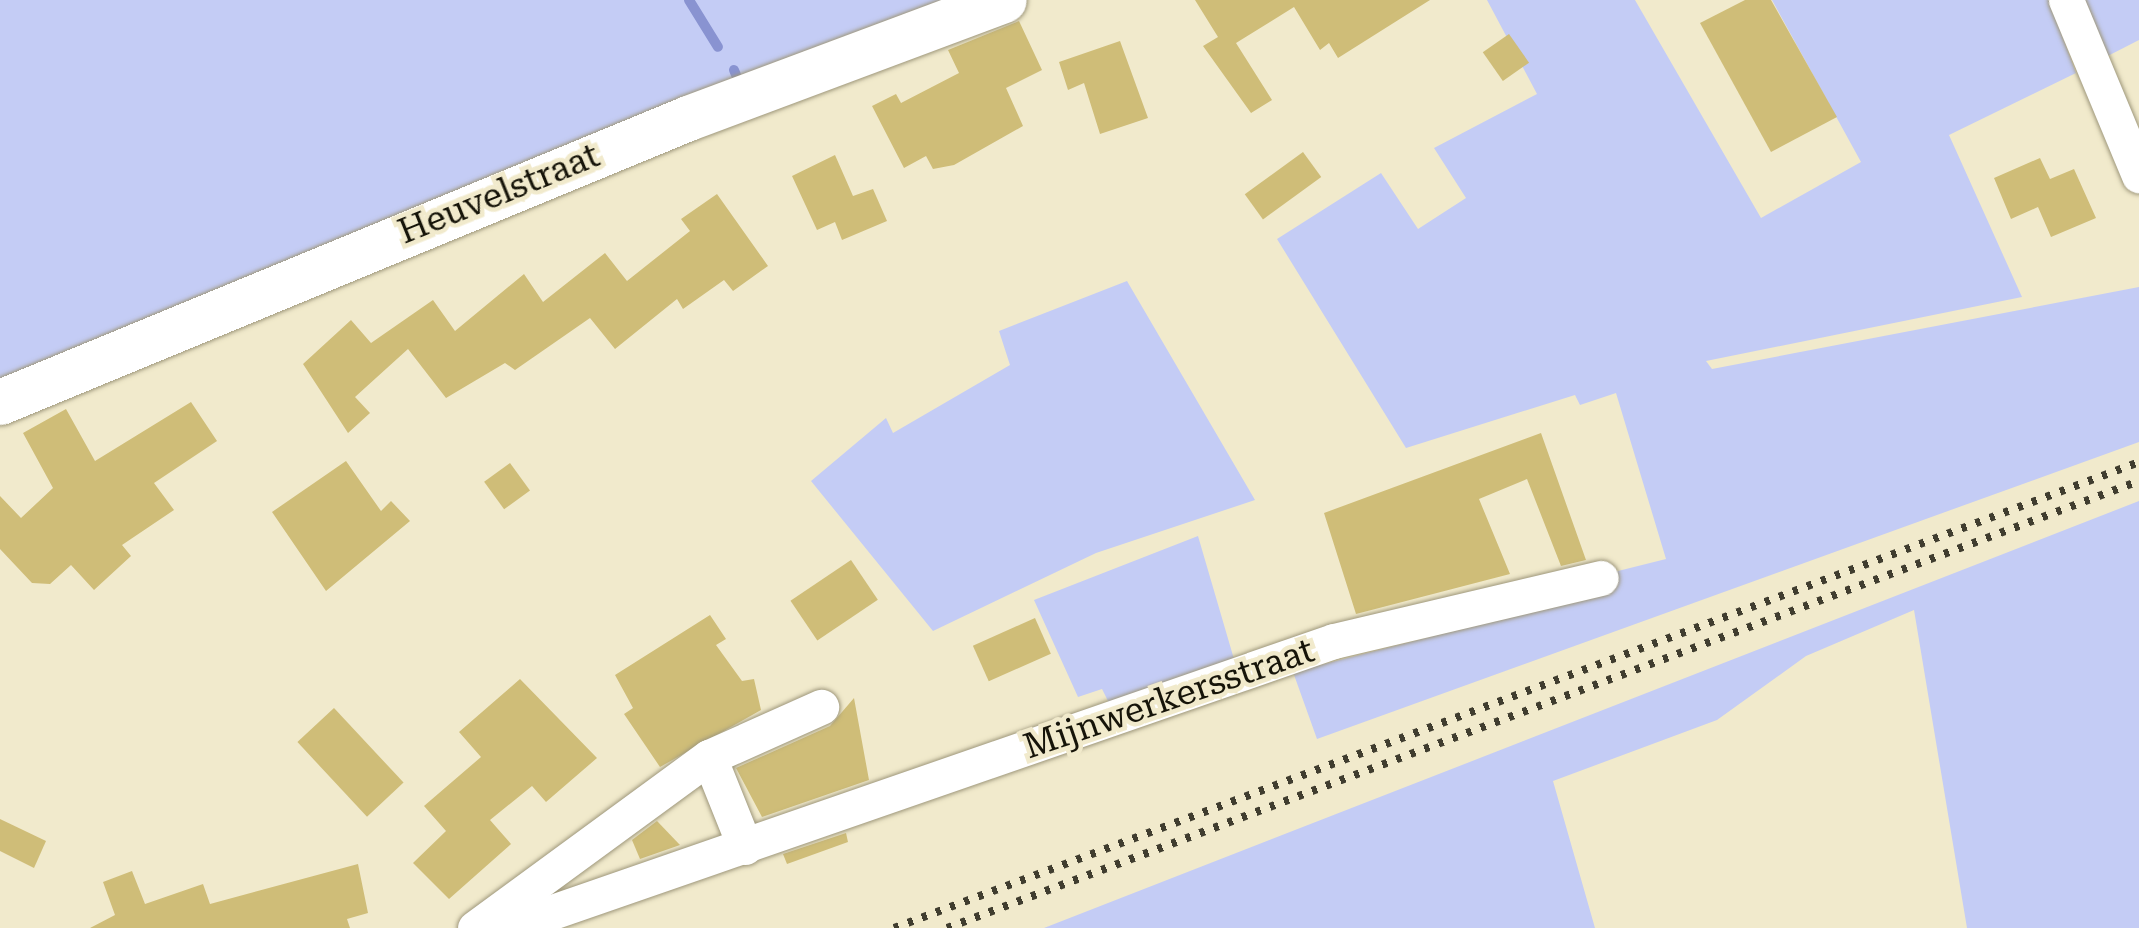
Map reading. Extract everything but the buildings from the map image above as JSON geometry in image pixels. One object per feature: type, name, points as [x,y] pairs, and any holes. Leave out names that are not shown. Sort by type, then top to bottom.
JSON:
[{"type":"street","name":"Heuvelstraat","points":[[0,402],[688,118],[1004,0]]},
{"type":"street","points":[[2066,0],[2139,175]]},
{"type":"street","name":"Mijnwerkersstraat","points":[[506,928],[1334,641],[1600,578]]},
{"type":"street","points":[[475,928],[709,757],[821,707]]},
{"type":"street","points":[[709,757],[745,846]]},
{"type":"shaded area","points":[[0,0],[962,0],[588,137],[0,379]]},
{"type":"shaded area","points":[[1487,0],[1635,0],[1761,218],[1861,162],[1772,0],[2049,0],[2076,73],[1949,135],[2022,297],[1706,361],[1712,369],[2139,287],[2139,442],[1317,739],[1293,672],[1492,621],[1594,577],[1666,559],[1616,393],[1580,405],[1575,395],[1406,448],[1277,239],[1381,173],[1418,229],[1466,198],[1434,148],[1537,94]]},
{"type":"shaded area","points":[[2073,0],[2139,0],[2139,40],[2096,62]]},
{"type":"shaded area","points":[[1127,281],[1255,500],[1096,553],[933,631],[811,481],[886,418],[893,433],[1010,365],[999,331]]},
{"type":"shaded area","points":[[2139,501],[2139,928],[1967,928],[1914,610],[1806,656],[1717,720],[1553,781],[1595,928],[1044,928]]},
{"type":"shaded area","points":[[1198,536],[1236,666],[1112,709],[1102,689],[1078,697],[1034,600]]},
{"type":"waterway","points":[[689,0],[718,47]]},
{"type":"waterway","points":[[734,70],[736,75]]},
{"type":"railway","points":[[894,928],[2139,462]]},
{"type":"railway","points":[[947,928],[2139,481]]}]
